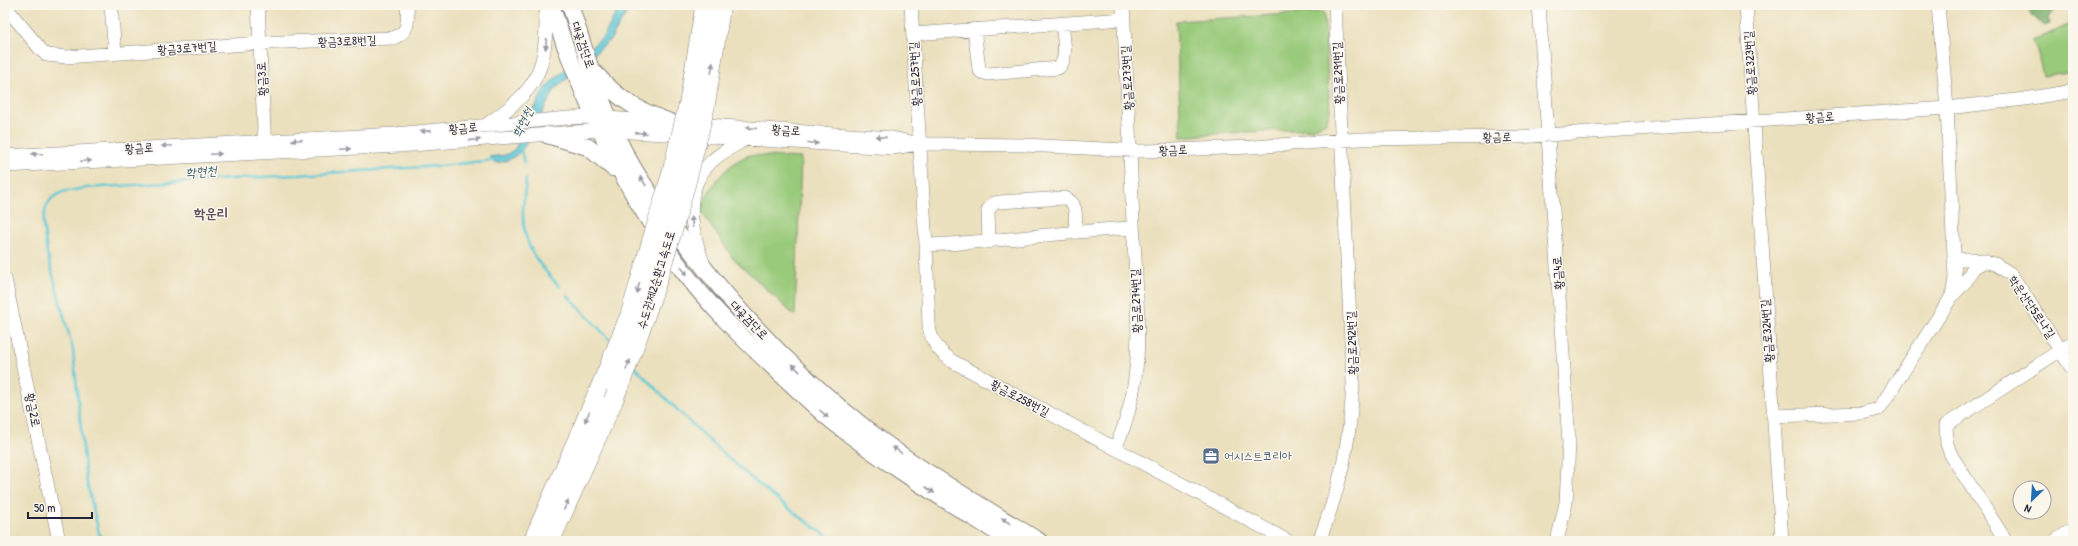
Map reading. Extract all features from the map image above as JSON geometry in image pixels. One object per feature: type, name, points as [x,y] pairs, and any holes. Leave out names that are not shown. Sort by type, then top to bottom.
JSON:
[{"type":"highway","name":"수도권제2순환고속도로","points":[[550,541],[638,342],[691,168],[705,5]]},
{"type":"highway","name":"수도권제2순환고속도로","points":[[533,541],[603,381],[630,315],[672,172],[697,104],[721,5]]},
{"type":"main road","name":"대곶검단로","points":[[551,5],[582,92],[628,158],[666,217],[707,273],[749,321],[833,402],[871,432],[925,470],[1039,541]]},
{"type":"main road","name":"대곶검단로","points":[[570,5],[595,76],[604,124],[625,179],[677,263],[701,293],[769,363],[832,420],[877,454],[1011,541]]},
{"type":"main road","points":[[595,76],[634,108],[673,123]]},
{"type":"main road","points":[[558,136],[595,151],[625,179]]},
{"type":"street","points":[[111,5],[115,53]]},
{"type":"street","name":"황금3로","points":[[258,5],[265,147]]},
{"type":"street","name":"황금3로8번길","points":[[260,43],[393,38],[401,36],[408,26],[407,5]]},
{"type":"street","points":[[483,126],[516,102],[536,78],[545,55],[546,5]]},
{"type":"street","name":"황금로257번길","points":[[911,5],[919,144]]},
{"type":"street","name":"황금로273번길","points":[[1123,5],[1130,151]]},
{"type":"street","name":"황금로291번길","points":[[1335,5],[1342,140]]},
{"type":"street","name":"황금4로","points":[[1539,5],[1569,442],[1566,503],[1557,541]]},
{"type":"street","name":"황금로323번길","points":[[1746,5],[1753,122]]},
{"type":"street","points":[[1938,5],[1947,108],[1954,259],[1954,288],[1952,296]]},
{"type":"street","name":"황금3로7번길","points":[[5,6],[33,42],[47,55],[66,57],[260,43]]},
{"type":"street","points":[[913,34],[1124,19]]},
{"type":"street","points":[[974,29],[979,69],[981,72],[988,74],[1058,68],[1061,66],[1064,59],[1062,24]]},
{"type":"street","name":"황금로","points":[[5,166],[265,147],[568,118],[604,124],[746,139],[892,148],[919,144],[1024,145],[1130,151],[1252,147],[1342,140],[1548,135],[1753,122],[1947,108],[2025,99],[2073,91]]},
{"type":"street","name":"황금로324번길","points":[[1753,122],[1782,541]]},
{"type":"street","name":"황금로","points":[[5,156],[558,136],[604,124],[673,123],[892,138],[919,144]]},
{"type":"street","points":[[707,273],[696,245],[691,219],[695,187],[702,172],[713,160],[746,139]]},
{"type":"street","name":"황금로292번길","points":[[1319,541],[1340,486],[1349,435],[1352,406],[1352,344],[1342,140]]},
{"type":"street","name":"황금로258번길","points":[[919,144],[926,245],[930,336],[942,352],[952,361],[1288,541]]},
{"type":"street","name":"황금로274번길","points":[[1115,448],[1128,419],[1136,361],[1138,315],[1130,151]]},
{"type":"street","points":[[989,242],[988,210],[994,203],[999,202],[1065,198],[1072,200],[1075,204],[1075,231]]},
{"type":"street","points":[[926,245],[989,242],[1075,231],[1133,228]]},
{"type":"street","points":[[1773,416],[1863,413],[1879,409],[1952,296],[1966,281],[1979,260],[1953,241]]},
{"type":"street","name":"학운산단5로나길","points":[[1954,259],[1979,260],[1995,264],[2011,274],[2073,370]]},
{"type":"street","name":"황금2로","points":[[5,279],[59,541]]},
{"type":"street","points":[[2006,541],[1951,454],[1947,444],[1946,424],[2073,342]]},
{"type":"street","points":[[2055,541],[2073,529]]},
{"type":"green space","points":[[2023,5],[2033,5],[2042,11],[2052,5],[2063,5],[2051,15],[2049,20],[2050,24],[2045,26],[2042,25]]},
{"type":"green space","points":[[1324,12],[1330,111],[1326,123],[1312,129],[1225,133],[1181,137],[1176,21]]},
{"type":"green space","points":[[2073,23],[2073,71],[2043,76],[2037,50],[2032,41]]},
{"type":"green space","points":[[751,155],[801,158],[795,316],[733,258],[702,213],[707,196],[712,186],[735,163]]},
{"type":"water","points":[[620,5],[631,5],[611,39],[555,89],[521,151],[511,158],[495,163],[489,157],[506,155],[515,149],[542,93],[552,81],[604,36]]},
{"type":"waterway","points":[[521,150],[524,163]]},
{"type":"waterway","name":"학현천","points":[[101,541],[86,479],[73,350],[47,253],[43,222],[46,207],[52,198],[62,192],[86,188],[439,166],[495,160]]},
{"type":"waterway","points":[[526,179],[523,222],[528,243],[532,253],[544,270],[560,287]]},
{"type":"waterway","points":[[567,295],[611,341]]},
{"type":"waterway","points":[[635,367],[681,414],[755,482],[808,523],[835,541]]},
{"type":"place","name":"어시스트코리아","points":[[1211,456]]},
{"type":"district","name":"학운리","points":[[211,213]]}]
